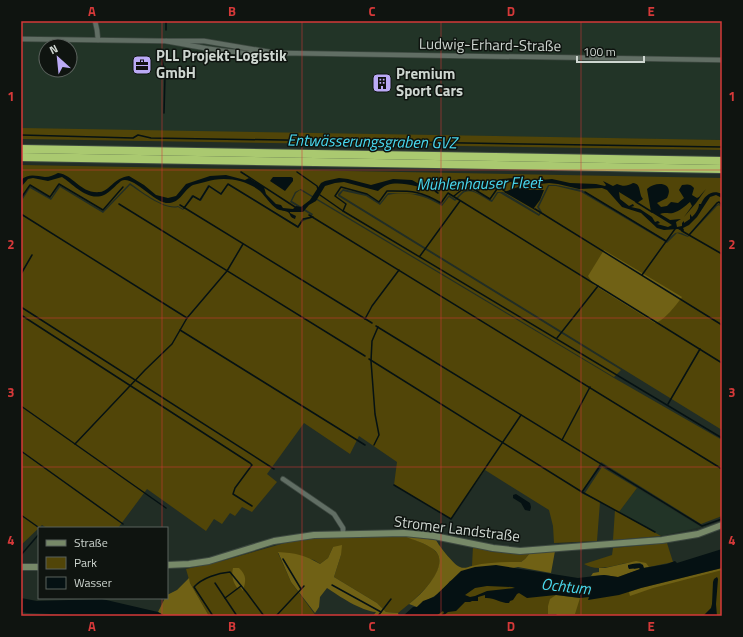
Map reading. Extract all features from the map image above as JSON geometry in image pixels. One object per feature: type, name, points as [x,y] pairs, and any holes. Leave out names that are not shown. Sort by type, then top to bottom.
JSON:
[{"type":"highway","points":[[21,149],[722,161]]},
{"type":"highway","points":[[21,157],[722,169]]},
{"type":"main road","name":"Stromer Landstraße","points":[[168,565],[184,565],[208,560],[287,538],[301,536],[404,533],[434,536],[493,548],[520,551],[662,540],[698,534],[722,526]]},
{"type":"main road","points":[[21,567],[38,567]]},
{"type":"street","points":[[95,21],[98,30],[98,40]]},
{"type":"street","name":"Ludwig-Erhard-Straße","points":[[21,39],[190,40],[216,42],[243,48],[281,53]]},
{"type":"street","name":"Ludwig-Erhard-Straße","points":[[166,41],[238,53],[722,60]]},
{"type":"street","points":[[283,479],[334,514],[343,528],[343,534]]},
{"type":"shaded area","points":[[21,21],[722,21],[722,140],[21,129]]},
{"type":"shaded area","points":[[604,250],[682,297],[666,316],[659,322],[655,323],[594,285],[588,276]]},
{"type":"shaded area","points":[[637,488],[701,527],[661,536],[619,512]]},
{"type":"shaded area","points":[[404,536],[436,540],[451,560],[463,568],[490,563],[521,562],[530,553],[555,551],[551,573],[518,567],[450,581],[438,594],[417,607],[409,604],[421,594],[433,578],[439,562],[438,555],[433,549],[423,543]]},
{"type":"shaded area","points":[[342,545],[341,555],[334,577],[377,603],[386,612],[398,613],[399,616],[373,616],[376,612],[357,606],[327,588],[320,597],[319,607],[315,613],[291,582],[278,552],[300,555],[310,558],[320,564],[328,558],[333,547]]},
{"type":"shaded area","points":[[636,561],[646,563],[649,567],[643,568],[643,565],[640,563],[632,564],[634,569],[641,569],[618,577],[604,575],[591,576],[593,573],[599,572],[599,568]]},
{"type":"shaded area","points":[[233,568],[239,568],[245,576],[243,591],[240,587],[238,589],[234,581],[232,576]]},
{"type":"shaded area","points":[[722,568],[722,570],[653,588],[630,596],[629,592],[641,588]]},
{"type":"shaded area","points":[[189,578],[190,583],[209,616],[165,616],[158,612],[164,599],[168,599],[168,594],[177,590]]},
{"type":"shaded area","points":[[556,595],[580,598],[575,614],[548,615],[550,599]]},
{"type":"green space","points":[[21,128],[722,140],[722,150],[21,139]]},
{"type":"green space","points":[[21,165],[722,178],[722,206],[719,204],[716,205],[688,236],[681,233],[676,233],[667,241],[582,190],[556,185],[548,185],[537,207],[540,212],[539,214],[503,192],[497,192],[492,200],[470,189],[463,191],[455,199],[449,195],[442,204],[427,196],[418,194],[388,193],[380,203],[366,194],[343,189],[338,194],[338,196],[621,370],[614,377],[301,189],[295,192],[290,202],[311,215],[310,217],[302,220],[298,226],[228,184],[221,193],[208,185],[200,200],[192,195],[183,209],[178,206],[160,203],[130,183],[103,211],[59,185],[51,198],[30,186],[21,199]]},
{"type":"green space","points":[[130,185],[160,204],[178,207],[183,210],[193,197],[201,201],[209,187],[221,195],[228,185],[298,228],[303,221],[311,218],[313,214],[292,201],[296,193],[300,190],[614,378],[722,440],[722,516],[701,524],[601,462],[581,493],[598,501],[585,493],[602,467],[637,488],[619,512],[661,536],[613,540],[615,510],[600,502],[597,541],[554,543],[553,526],[549,510],[485,470],[451,519],[394,485],[397,462],[359,436],[350,454],[304,423],[267,474],[277,482],[252,512],[242,507],[235,516],[230,513],[222,524],[214,519],[206,531],[147,489],[119,527],[45,527],[42,525],[38,527],[38,529],[21,545],[21,202],[30,188],[51,200],[60,187],[103,213]]},
{"type":"green space","points":[[549,186],[556,186],[581,192],[667,243],[677,233],[688,237],[717,206],[719,205],[722,208],[722,430],[340,195],[343,191],[366,196],[380,205],[388,195],[410,194],[423,197],[442,206],[449,197],[455,201],[468,191],[472,191],[492,202],[498,193],[500,193],[539,216],[542,212],[539,207]]},
{"type":"green space","points":[[404,536],[430,547],[437,553],[440,561],[434,578],[419,595],[398,613],[386,612],[377,603],[334,577],[341,555],[333,547],[328,558],[320,564],[314,560],[278,553],[291,582],[316,616],[209,616],[190,583],[186,569],[222,561],[299,539]]},
{"type":"green space","points":[[667,543],[673,562],[649,567],[643,563],[635,562],[601,568],[584,564],[612,555],[613,548]]},
{"type":"green space","points":[[473,546],[492,552],[530,553],[521,562],[472,566]]},
{"type":"green space","points":[[722,558],[722,616],[415,616],[467,580],[572,583]]},
{"type":"water","name":"Mühlenhauser Fleet","points":[[58,173],[64,174],[82,187],[93,192],[103,191],[119,179],[129,176],[144,185],[156,195],[168,198],[176,196],[186,184],[210,176],[226,175],[245,180],[249,178],[264,187],[266,194],[276,204],[281,205],[283,208],[293,209],[296,206],[301,207],[310,200],[321,183],[339,178],[371,185],[393,179],[412,180],[419,184],[438,185],[459,179],[480,180],[488,183],[502,179],[517,178],[529,181],[552,179],[570,183],[596,184],[605,186],[606,185],[603,181],[613,186],[617,184],[625,186],[633,183],[638,185],[643,199],[637,203],[619,192],[620,199],[629,206],[633,204],[634,206],[631,207],[640,209],[652,217],[655,222],[658,221],[660,223],[657,224],[668,227],[672,225],[651,212],[647,189],[651,186],[663,184],[669,189],[667,198],[657,203],[661,207],[667,206],[671,202],[678,203],[684,198],[679,190],[682,185],[686,184],[693,187],[692,195],[697,198],[706,189],[684,217],[692,206],[690,202],[676,212],[660,214],[670,220],[681,219],[676,222],[677,227],[682,226],[684,221],[684,223],[690,219],[690,214],[692,217],[696,213],[699,204],[701,204],[709,194],[715,192],[722,194],[722,198],[716,195],[710,197],[697,217],[689,225],[683,228],[683,232],[678,229],[664,230],[657,228],[641,213],[622,207],[607,190],[602,188],[579,189],[549,183],[531,185],[518,182],[504,182],[486,189],[472,184],[451,185],[442,187],[442,190],[437,189],[438,194],[433,189],[404,184],[390,184],[378,191],[344,182],[335,183],[325,186],[316,201],[309,205],[303,212],[290,212],[296,216],[295,219],[291,217],[288,212],[277,209],[260,191],[254,187],[241,181],[226,179],[212,180],[193,185],[178,199],[171,203],[166,203],[155,198],[137,185],[126,180],[121,181],[106,194],[98,197],[81,191],[62,177],[48,181],[33,178],[28,179],[21,187],[21,180],[27,176],[47,177]]},
{"type":"water","points":[[273,177],[291,177],[293,178],[293,181],[285,191],[270,181]]},
{"type":"water","points":[[521,186],[530,190],[544,190],[540,200],[534,208],[535,210],[504,192]]},
{"type":"water","points":[[516,494],[530,503],[530,511],[525,510],[521,503],[513,498],[513,495]]},
{"type":"water","name":"Ochtum","points":[[722,549],[722,568],[619,595],[588,600],[589,597],[580,598],[556,595],[527,598],[519,593],[509,603],[491,598],[485,598],[485,595],[478,597],[478,601],[465,602],[456,611],[448,612],[443,616],[439,616],[444,613],[443,611],[436,616],[403,616],[413,607],[417,607],[423,601],[434,597],[461,571],[475,567],[496,565],[578,578],[604,575],[618,577],[640,569],[629,569],[628,565],[632,564],[641,564],[644,568],[675,561],[677,563]],"holes":[[[487,586],[515,588],[487,591],[470,597],[465,595],[475,588]]]},
{"type":"water","points":[[717,577],[717,616],[703,616],[711,608],[713,582]]},
{"type":"water","points":[[21,598],[37,601],[102,599],[158,612],[165,616],[98,616],[27,613],[21,612]]},
{"type":"waterway","points":[[166,21],[166,30]]},
{"type":"waterway","points":[[161,54],[165,76],[164,113]]},
{"type":"waterway","name":"Entwässerungsgraben GVZ","points":[[21,135],[133,138],[138,135],[151,138],[722,147]]},
{"type":"waterway","points":[[241,172],[295,207]]},
{"type":"waterway","points":[[297,172],[317,186],[318,189]]},
{"type":"waterway","points":[[21,198],[30,185],[50,197],[59,184],[103,210],[123,187]]},
{"type":"waterway","points":[[184,208],[193,196],[200,200],[209,186],[221,194],[228,184],[298,227],[303,219],[313,217]]},
{"type":"waterway","name":"Mühlenhauser Fleet","points":[[343,211],[346,204],[335,196],[341,187],[367,194],[379,202],[387,191],[421,193],[441,203],[448,193],[722,363]]},
{"type":"waterway","name":"Mühlenhauser Fleet","points":[[454,196],[464,188],[472,188],[490,199],[497,189],[500,188],[506,192]]},
{"type":"waterway","points":[[585,192],[666,241]]},
{"type":"waterway","points":[[320,195],[343,211],[722,438]]},
{"type":"waterway","name":"Mühlenhauser Fleet","points":[[420,256],[460,201]]},
{"type":"waterway","points":[[636,202],[652,212]]},
{"type":"waterway","points":[[689,235],[717,203],[719,202],[722,205]]},
{"type":"waterway","points":[[119,204],[365,356]]},
{"type":"waterway","points":[[180,205],[372,323]]},
{"type":"waterway","points":[[535,209],[722,325]]},
{"type":"waterway","points":[[21,214],[187,318]]},
{"type":"waterway","points":[[309,215],[722,469]]},
{"type":"waterway","points":[[642,275],[675,229]]},
{"type":"waterway","points":[[682,231],[722,254]]},
{"type":"waterway","points":[[75,444],[145,370],[172,344],[187,318],[227,271],[243,244]]},
{"type":"waterway","points":[[21,274],[32,255]]},
{"type":"waterway","points":[[365,319],[372,306],[399,270]]},
{"type":"waterway","points":[[557,338],[598,286]]},
{"type":"waterway","points":[[21,307],[274,469]]},
{"type":"waterway","points":[[21,315],[250,463],[252,465],[235,488],[233,494],[252,506]]},
{"type":"waterway","points":[[376,326],[702,526],[722,519]]},
{"type":"waterway","points":[[374,445],[379,435],[375,414],[371,361],[372,341],[378,327]]},
{"type":"waterway","points":[[180,330],[365,445]]},
{"type":"waterway","points":[[668,404],[700,349]]},
{"type":"waterway","points":[[369,359],[582,492],[655,532]]},
{"type":"waterway","points":[[562,440],[590,387]]},
{"type":"waterway","points":[[21,406],[166,508]]},
{"type":"waterway","points":[[394,485],[451,519],[521,415]]},
{"type":"waterway","points":[[21,451],[123,524]]},
{"type":"waterway","points":[[582,492],[600,466]]},
{"type":"waterway","points":[[21,515],[38,527]]},
{"type":"waterway","points":[[21,555],[38,535]]},
{"type":"waterway","points":[[283,559],[301,589]]},
{"type":"waterway","points":[[213,616],[194,587],[210,576],[230,572],[264,616]]},
{"type":"waterway","points":[[215,583],[237,616]]},
{"type":"waterway","points":[[332,585],[381,612]]},
{"type":"waterway","points":[[225,598],[241,586]]},
{"type":"waterway","points":[[276,616],[304,586]]},
{"type":"waterway","points":[[378,616],[391,599]]},
{"type":"waterway","points":[[464,616],[556,615]]},
{"type":"place","name":"PLL Projekt-Logistik GmbH","points":[[142,65]]},
{"type":"place","name":"Premium Sport Cars","points":[[382,83]]}]
